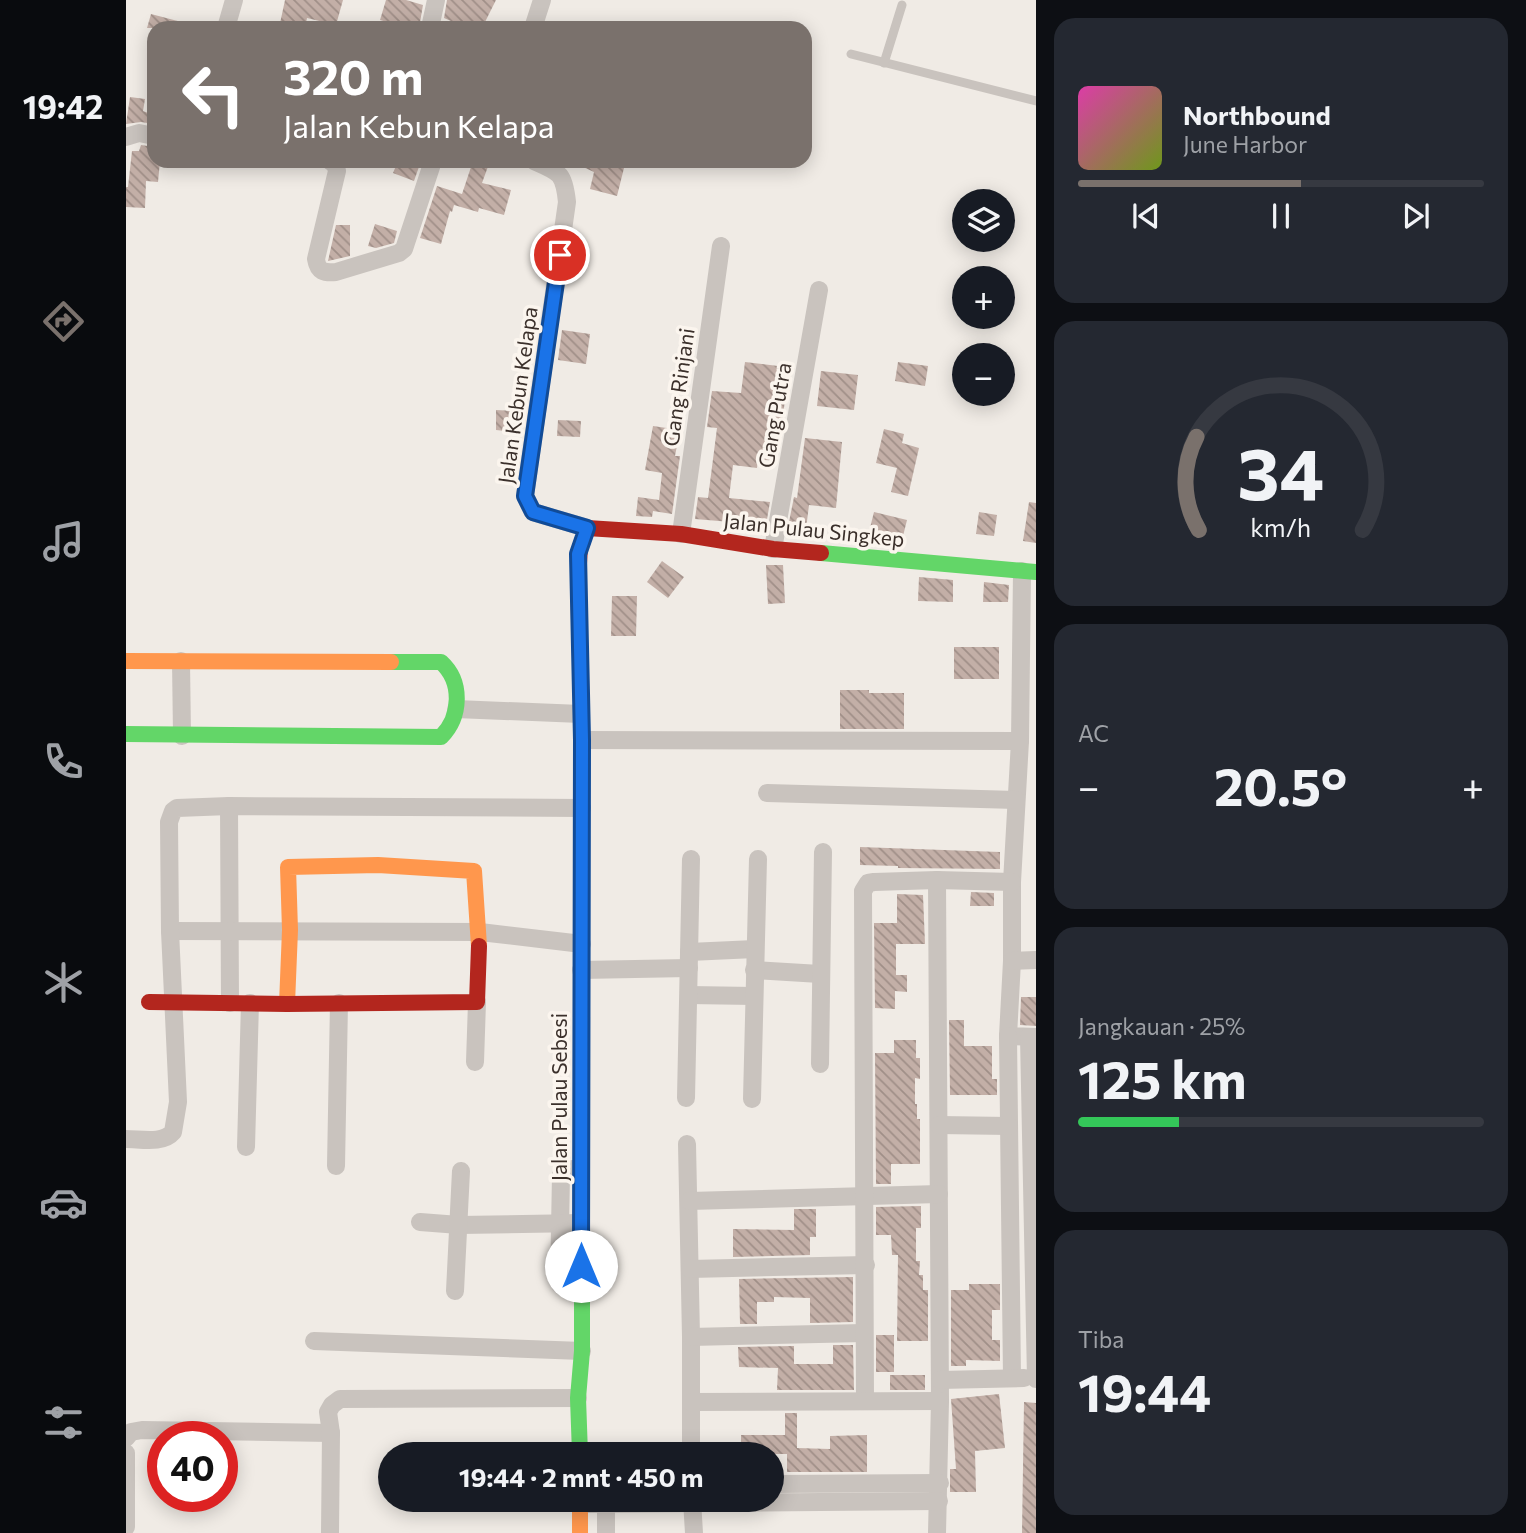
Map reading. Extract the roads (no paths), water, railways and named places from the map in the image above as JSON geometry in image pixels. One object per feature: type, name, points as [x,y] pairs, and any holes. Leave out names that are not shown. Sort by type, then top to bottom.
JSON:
[{"type":"street","points":[[228,21],[234,0]]},
{"type":"street","points":[[432,21],[436,0]]},
{"type":"street","points":[[535,21],[542,0]]},
{"type":"street","points":[[126,138],[139,133],[147,134]]},
{"type":"street","points":[[336,168],[316,259],[321,272],[326,273],[399,253],[404,249],[431,168]]},
{"type":"street","name":"Jalan Kebun Kelapa","points":[[549,168],[563,177],[567,202],[525,496],[533,512],[587,528]]},
{"type":"street","name":"Gang Rinjani","points":[[681,534],[721,246]]},
{"type":"street","name":"Gang Putra","points":[[773,549],[819,290]]},
{"type":"street","name":"Jalan Pulau Singkep","points":[[587,528],[681,534],[773,549],[1029,572]]},
{"type":"street","name":"Jalan Pulau Sebesi","points":[[580,1442],[578,1398],[582,1351],[582,740],[578,554],[587,528]]},
{"type":"street","points":[[1012,1378],[1008,1036],[1012,882],[1029,572]]},
{"type":"street","points":[[126,661],[441,662],[449,668],[456,682],[456,709],[450,727],[441,737],[126,734]]},
{"type":"street","points":[[181,661],[182,736]]},
{"type":"street","points":[[456,709],[581,714]]},
{"type":"street","points":[[582,740],[1020,741]]},
{"type":"street","points":[[766,793],[1016,800]]},
{"type":"street","points":[[229,806],[229,1003]]},
{"type":"street","points":[[126,1139],[164,1139],[173,1132],[178,1102],[170,931],[169,822],[177,808],[582,808]]},
{"type":"street","points":[[820,1064],[823,852]]},
{"type":"street","points":[[686,1098],[691,859]]},
{"type":"street","points":[[752,1099],[758,859]]},
{"type":"street","points":[[287,1004],[288,867],[379,865],[474,871],[480,932],[475,1062]]},
{"type":"street","points":[[937,880],[940,1380],[937,1533]]},
{"type":"street","points":[[865,1400],[863,891],[868,883],[874,882],[1012,882]]},
{"type":"street","points":[[170,931],[480,932],[582,944]]},
{"type":"street","points":[[581,970],[689,960],[755,949]]},
{"type":"street","points":[[1012,961],[1036,960]]},
{"type":"street","points":[[754,970],[820,974]]},
{"type":"street","points":[[689,995],[754,996]]},
{"type":"street","points":[[149,1002],[477,1002]]},
{"type":"street","points":[[246,1146],[250,1003]]},
{"type":"street","points":[[336,1166],[339,1003]]},
{"type":"street","points":[[940,1380],[1036,1379],[1033,1037],[1008,1036]]},
{"type":"street","points":[[939,1125],[1009,1126]]},
{"type":"street","points":[[687,1144],[691,1442]]},
{"type":"street","points":[[581,1168],[562,1172],[559,1283],[563,1287],[582,1287]]},
{"type":"street","points":[[455,1291],[461,1171]]},
{"type":"street","points":[[689,1201],[939,1194]]},
{"type":"street","points":[[420,1222],[459,1225],[581,1223]]},
{"type":"street","points":[[690,1269],[866,1265]]},
{"type":"street","points":[[691,1337],[864,1333]]},
{"type":"street","points":[[314,1341],[582,1351]]},
{"type":"street","points":[[330,1533],[331,1433],[328,1412],[340,1399],[578,1398]]},
{"type":"street","points":[[691,1402],[940,1401]]},
{"type":"street","points":[[126,1438],[131,1432],[142,1430],[331,1433]]},
{"type":"street","points":[[126,1453],[126,1527]]},
{"type":"street","points":[[784,1485],[939,1492]]},
{"type":"street","points":[[784,1498],[939,1492]]},
{"type":"street","points":[[580,1512],[580,1533]]},
{"type":"street","points":[[606,1512],[606,1533]]},
{"type":"street","points":[[693,1512],[694,1533]]},
{"type":"lane","points":[[884,63],[902,5]]},
{"type":"lane","points":[[851,54],[1036,101]]}]
